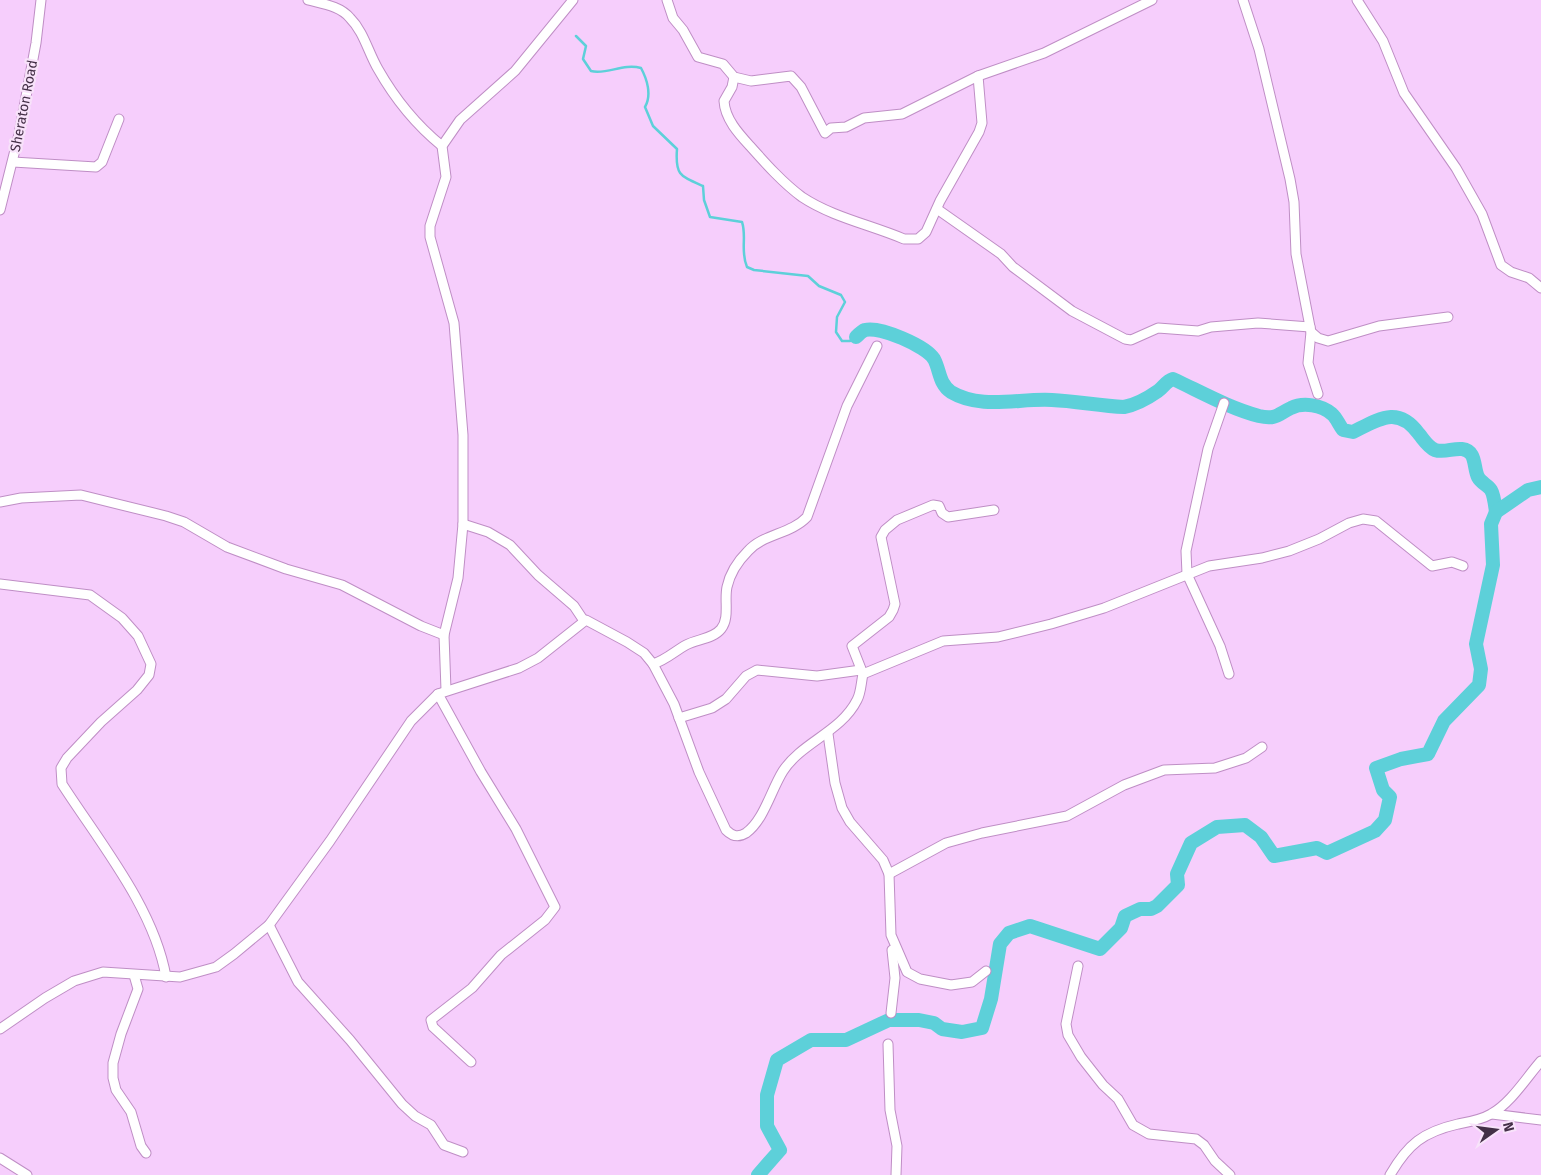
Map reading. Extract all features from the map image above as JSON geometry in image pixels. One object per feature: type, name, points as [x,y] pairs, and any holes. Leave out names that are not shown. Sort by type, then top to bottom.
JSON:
[{"type":"street","name":"Sheraton Road","points":[[0,210],[13,162],[36,43],[41,0]]},
{"type":"street","points":[[308,0],[339,9],[350,18],[361,33],[377,68],[393,94],[423,130],[442,146]]},
{"type":"street","points":[[471,1062],[433,1027],[432,1020],[472,988],[501,955],[545,920],[556,907],[516,829],[481,772],[442,692],[444,635],[457,588],[463,524],[463,435],[456,343],[447,295],[430,237],[430,226],[446,178],[442,146],[460,120],[515,71],[573,0]]},
{"type":"street","points":[[667,0],[673,18],[686,34],[694,54],[723,64],[734,78],[762,81],[791,76],[801,87],[825,132],[831,128],[846,127],[864,118],[902,114],[978,76],[1044,53],[1152,0]]},
{"type":"street","points":[[1243,0],[1259,49],[1285,151],[1294,202],[1296,254],[1310,330],[1308,363],[1318,394]]},
{"type":"street","points":[[1357,0],[1383,41],[1404,93],[1456,168],[1482,214],[1501,265],[1505,269],[1528,278],[1541,288]]},
{"type":"street","points":[[734,78],[732,87],[724,101],[731,122],[768,166],[802,196],[820,206],[904,239],[922,238],[979,132],[982,123],[978,76]]},
{"type":"street","points":[[13,162],[96,167],[102,162],[119,119]]},
{"type":"street","points":[[936,209],[1001,254],[1013,267],[1072,311],[1125,339],[1131,340],[1158,328],[1198,331],[1258,323],[1310,330],[1322,340],[1328,340],[1380,326],[1448,317]]},
{"type":"street","points":[[654,664],[663,661],[685,645],[707,638],[722,629],[725,619],[727,588],[732,572],[743,556],[750,548],[799,525],[807,517],[848,406],[876,346]]},
{"type":"street","points":[[1224,403],[1208,449],[1186,551],[1187,574],[1220,646],[1229,674]]},
{"type":"street","points":[[0,502],[34,496],[81,495],[159,514],[184,522],[227,547],[286,569],[342,585],[421,626],[444,635]]},
{"type":"street","points":[[0,1028],[74,981],[103,972],[166,977],[198,974],[216,967],[269,925],[412,722],[442,692],[519,668],[538,658],[584,621],[589,620],[627,642],[654,664],[699,772],[726,830],[731,835],[737,836],[747,832],[758,819],[790,762],[828,734],[856,702],[862,672],[852,646],[889,617],[895,604],[882,548],[881,537],[885,530],[897,520],[933,505],[939,506],[942,513],[948,517],[994,510]]},
{"type":"street","points":[[678,718],[712,708],[726,699],[746,676],[757,670],[808,676],[862,672],[943,641],[998,637],[1104,608],[1209,566],[1262,558],[1289,551],[1319,539],[1349,523],[1363,519],[1376,520],[1432,566],[1452,562],[1463,566]]},
{"type":"street","points":[[463,524],[488,532],[510,545],[538,575],[574,606],[584,621]]},
{"type":"street","points":[[0,584],[90,595],[122,618],[138,636],[151,664],[149,675],[137,690],[101,722],[67,758],[61,768],[60,776],[62,784],[141,906],[160,950],[166,977]]},
{"type":"street","points":[[828,734],[842,808],[850,822],[883,860],[889,874],[891,935],[895,978],[891,1013]]},
{"type":"street","points":[[889,874],[946,843],[982,833],[1067,816],[1124,785],[1164,770],[1215,768],[1246,758],[1262,747]]},
{"type":"street","points":[[269,925],[298,982],[350,1040],[402,1104],[415,1116],[431,1125],[444,1145],[463,1152]]},
{"type":"street","points":[[891,935],[898,956],[907,972],[920,979],[951,986],[961,985],[972,982],[986,971]]},
{"type":"street","points":[[1078,966],[1066,1024],[1071,1040],[1081,1058],[1102,1085],[1118,1099],[1133,1124],[1149,1134],[1196,1139],[1204,1144],[1216,1161],[1230,1175]]},
{"type":"street","points":[[134,975],[138,989],[121,1034],[114,1063],[113,1078],[116,1090],[131,1112],[141,1146],[146,1153]]},
{"type":"street","points":[[888,1044],[890,1110],[898,1153],[896,1175]]},
{"type":"street","points":[[1390,1175],[1408,1149],[1434,1130],[1477,1120],[1492,1114],[1513,1094],[1541,1061]]},
{"type":"street","points":[[1492,1114],[1541,1120]]},
{"type":"street","points":[[0,1158],[27,1175]]},
{"type":"waterway","points":[[576,36],[586,46],[583,59],[591,71],[603,72],[628,67],[641,68],[648,87],[645,107],[653,126],[677,149],[677,164],[681,174],[703,186],[704,200],[710,217],[742,222],[744,255],[747,267],[754,270],[808,276],[819,286],[841,295],[845,302],[837,317],[836,332],[842,341],[850,341],[856,337]]},
{"type":"waterway","points":[[856,337],[864,331],[872,330],[891,334],[913,343],[934,359],[947,389],[975,401],[1052,400],[1124,407],[1146,399],[1173,379],[1226,404],[1259,416],[1276,416],[1296,406],[1312,405],[1323,408],[1332,414],[1343,430],[1353,432],[1380,419],[1396,417],[1411,425],[1428,445],[1435,450],[1467,450],[1474,460],[1478,477],[1492,492],[1496,512]]},
{"type":"waterway","points":[[758,1175],[780,1150],[767,1126],[767,1095],[777,1060],[811,1040],[846,1040],[889,1020],[919,1020],[934,1023],[942,1029],[962,1032],[982,1028],[991,999],[1000,944],[1009,933],[1030,926],[1100,949],[1121,928],[1125,916],[1140,909],[1151,909],[1157,906],[1178,885],[1177,874],[1191,843],[1217,827],[1245,825],[1261,837],[1274,856],[1317,848],[1327,853],[1375,831],[1385,820],[1390,797],[1383,790],[1376,768],[1401,759],[1428,754],[1444,721],[1479,685],[1481,669],[1476,644],[1493,565],[1491,524],[1496,512],[1528,490],[1541,487]]}]
